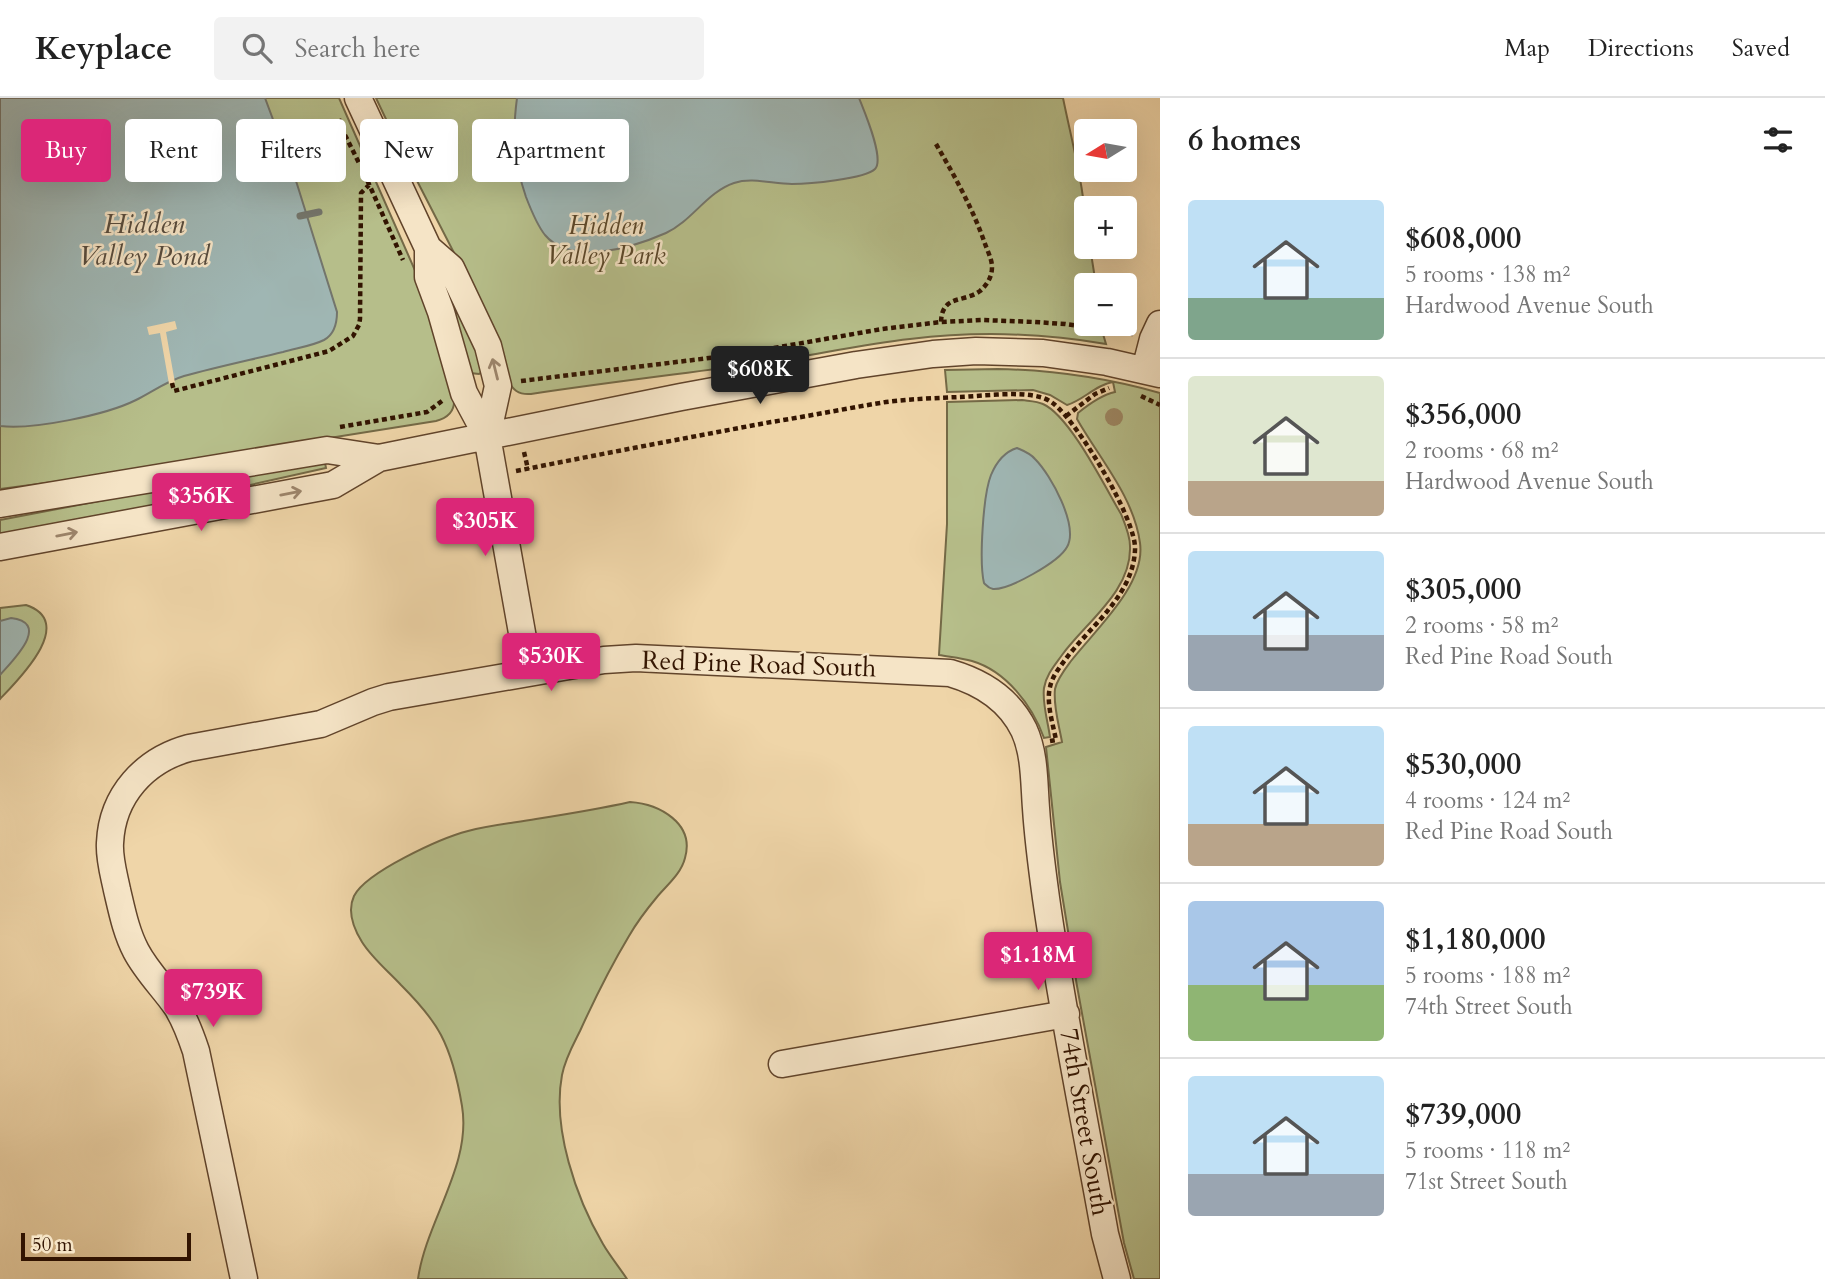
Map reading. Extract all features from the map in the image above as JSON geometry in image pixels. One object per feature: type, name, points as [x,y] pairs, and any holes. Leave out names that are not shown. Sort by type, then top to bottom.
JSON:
[{"type":"street","points":[[347,104],[428,248],[451,268],[477,320],[492,356],[498,386],[487,436]]},
{"type":"street","points":[[428,248],[428,277],[464,393],[487,436],[529,673]]},
{"type":"street","points":[[0,547],[333,485],[379,458],[856,365],[976,351],[1043,353],[1107,362],[1147,379],[1153,339],[1160,324]]},
{"type":"street","points":[[0,504],[327,450],[379,458]]},
{"type":"street","name":"Red Pine Road South","points":[[244,1279],[196,1051],[181,1015],[140,959],[132,942],[124,921],[112,863],[110,842],[116,814],[127,790],[153,763],[181,750],[321,724],[389,697],[604,660],[662,658],[937,672],[964,677],[986,688]]},
{"type":"street","name":"74th Street South","points":[[986,688],[1012,712],[1023,728],[1029,746],[1046,897],[1105,1234],[1116,1279]]},
{"type":"street","points":[[782,1064],[1066,1014]]},
{"type":"path","points":[[347,104],[344,133],[407,268]]},
{"type":"path","points":[[936,144],[970,206],[992,266],[990,278],[982,289],[973,295],[948,303],[943,310],[942,322]]},
{"type":"path","points":[[350,166],[359,162]]},
{"type":"path","points":[[173,383],[174,391],[318,354],[339,346],[353,336],[360,319],[361,193],[369,184]]},
{"type":"path","points":[[519,381],[734,355],[882,328],[942,322],[982,320],[1074,326]]},
{"type":"path","points":[[1147,379],[1160,405]]},
{"type":"path","points":[[1066,416],[1095,394],[1114,387]]},
{"type":"path","points":[[528,469],[889,402],[932,398],[1032,396],[1054,403],[1084,441],[1121,503],[1132,528],[1136,548],[1130,573],[1121,593],[1073,649],[1052,680],[1049,695],[1056,740]]},
{"type":"green space","points":[[0,98],[339,98],[360,146],[360,182],[376,182],[421,284],[454,399],[452,410],[447,416],[436,421],[99,476],[0,489]]},
{"type":"green space","name":"Hidden Valley Park","points":[[376,98],[1063,98],[1074,149],[1074,182],[1081,182],[1083,196],[1074,196],[1074,259],[1092,259],[1094,273],[1074,273],[1074,336],[1104,336],[1106,344],[1009,334],[935,336],[738,366],[531,394],[519,393],[507,379],[470,284],[418,182],[458,182],[458,119],[386,119]]},
{"type":"green space","points":[[445,276],[475,338],[483,371],[479,374],[470,373],[447,300]]},
{"type":"green space","points":[[998,369],[1080,376],[1120,383],[1160,393],[1160,1279],[1134,1279],[1124,1243],[1060,882],[1046,747],[1062,742],[1055,689],[1062,674],[1127,591],[1140,559],[1140,543],[1131,510],[1077,419],[1078,413],[1091,403],[1115,392],[1113,382],[1067,405],[1050,395],[1033,390],[947,392],[945,370]]},
{"type":"green space","points":[[1022,400],[1043,404],[1064,422],[1086,453],[1121,514],[1130,542],[1129,562],[1116,592],[1062,655],[1047,679],[1044,700],[1050,737],[1044,738],[1025,702],[1007,681],[972,661],[939,655],[947,524],[947,402]]},
{"type":"green space","points":[[325,463],[326,468],[165,504],[0,536],[0,520],[146,492]]},
{"type":"green space","points":[[26,605],[40,613],[46,624],[45,637],[30,665],[0,699],[0,608]]},
{"type":"green space","points":[[630,802],[663,811],[680,825],[687,846],[685,858],[677,874],[635,926],[591,1006],[567,1058],[560,1096],[563,1140],[584,1206],[603,1244],[627,1279],[418,1279],[430,1236],[455,1171],[463,1128],[462,1106],[451,1060],[437,1028],[418,1002],[370,954],[359,937],[351,914],[354,896],[361,887],[388,867],[423,848],[456,835],[485,827]]},
{"type":"water","name":"Hidden Valley Pond","points":[[0,98],[265,98],[273,119],[236,119],[236,182],[296,182],[337,312],[331,335],[309,345],[178,378],[136,400],[107,411],[31,426],[0,426]]},
{"type":"water","points":[[517,98],[859,98],[873,135],[877,164],[869,173],[836,180],[792,184],[755,181],[734,183],[724,187],[666,233],[621,248],[587,252],[557,245],[545,235],[526,197],[522,182],[629,182],[629,119],[515,119]]},
{"type":"water","points":[[1017,448],[1033,457],[1055,488],[1066,514],[1070,538],[1062,553],[1044,567],[1010,585],[993,589],[984,583],[983,573],[982,545],[988,485],[995,466],[1004,455]]},
{"type":"water","points":[[11,618],[23,621],[28,627],[29,635],[20,652],[0,675],[0,621]]},
{"type":"pier","points":[[175,321],[177,329],[166,332],[175,383],[169,384],[160,333],[149,335],[147,327]]},
{"type":"waterway","points":[[300,216],[319,212]]}]
